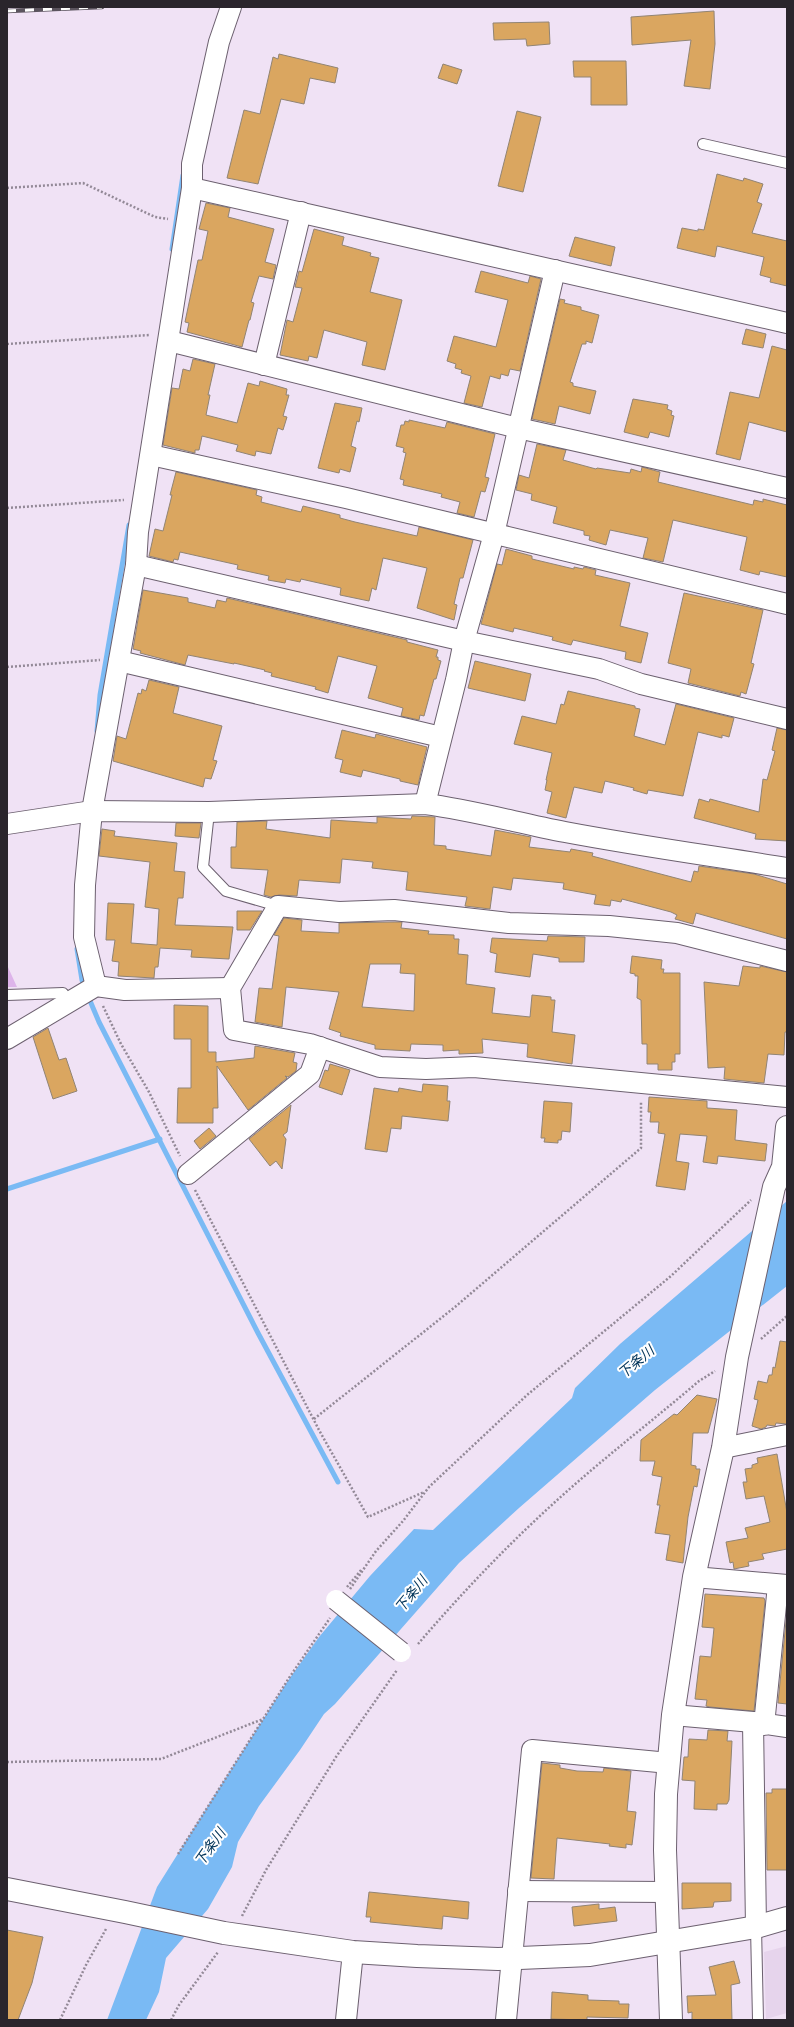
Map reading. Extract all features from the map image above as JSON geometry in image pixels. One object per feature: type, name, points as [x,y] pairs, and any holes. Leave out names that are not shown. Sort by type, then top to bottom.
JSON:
[{"type":"street","points":[[96,986],[84,937],[85,885],[92,811],[136,565],[138,532],[151,455],[185,222],[192,188],[192,164],[219,42],[231,7]]},
{"type":"street","points":[[192,188],[787,323]]},
{"type":"street","points":[[264,365],[301,212]]},
{"type":"street","points":[[424,804],[456,680],[464,641],[494,534],[554,270]]},
{"type":"street","points":[[168,341],[518,428],[787,488]]},
{"type":"street","points":[[151,455],[346,498],[787,604]]},
{"type":"street","points":[[136,565],[464,641],[599,669],[641,684],[787,719]]},
{"type":"street","points":[[120,660],[441,737]]},
{"type":"street","points":[[7,824],[92,811],[209,812],[424,804],[456,808],[543,828],[629,844],[787,868]]},
{"type":"street","points":[[787,961],[669,932],[609,926],[509,923],[394,910],[338,912],[278,906],[230,988],[234,1030],[320,1047],[380,1067],[426,1069],[474,1067],[787,1097]]},
{"type":"street","points":[[7,1039],[70,1004],[96,986],[126,990],[230,988]]},
{"type":"street","points":[[188,1174],[310,1074],[320,1047]]},
{"type":"street","points":[[671,2020],[670,1943],[665,1892],[666,1794],[673,1715],[694,1577],[723,1448],[764,1192],[783,1167],[787,1127]]},
{"type":"street","points":[[723,1448],[787,1435]]},
{"type":"street","points":[[694,1577],[783,1585],[758,1723],[756,1927]]},
{"type":"street","points":[[339,1602],[404,1654]]},
{"type":"street","points":[[673,1715],[787,1727]]},
{"type":"street","points":[[506,2020],[532,1750],[669,1763]]},
{"type":"street","points":[[7,1889],[125,1912],[226,1940],[353,1952],[417,1956],[511,1958],[590,1955],[670,1943],[756,1927],[787,1918]]},
{"type":"street","points":[[518,1892],[665,1892]]},
{"type":"street","points":[[346,2020],[353,1952]]},
{"type":"lane","points":[[703,144],[787,163]]},
{"type":"lane","points":[[209,812],[203,867],[226,890],[278,906]]},
{"type":"lane","points":[[7,994],[63,993],[70,1004]]},
{"type":"lane","points":[[756,1927],[758,2020]]},
{"type":"path","points":[[7,188],[83,183],[155,217],[185,222]]},
{"type":"path","points":[[7,344],[149,335],[168,341]]},
{"type":"path","points":[[7,508],[118,500],[144,501]]},
{"type":"path","points":[[7,667],[120,660]]},
{"type":"path","points":[[96,986],[112,1025],[170,1135],[245,1289],[314,1419],[368,1516],[425,1492]]},
{"type":"path","points":[[314,1419],[455,1307],[641,1148],[642,1083]]},
{"type":"path","points":[[178,1854],[289,1678],[339,1602],[375,1553],[403,1521],[425,1492],[528,1395],[670,1276],[764,1192]]},
{"type":"path","points":[[171,2020],[179,2005],[226,1940],[266,1870],[336,1757],[404,1654],[499,1555],[573,1486],[712,1371],[737,1356]]},
{"type":"path","points":[[339,1602],[375,1553]]},
{"type":"path","points":[[7,1762],[161,1759],[264,1718]]},
{"type":"path","points":[[60,2020],[86,1965],[106,1929]]},
{"type":"shaded area","points":[[7,965],[17,987],[7,987]]},
{"type":"shaded area","points":[[787,1946],[787,2013],[766,2019],[764,1952]]},
{"type":"water","name":"下条川","points":[[787,1201],[787,1286],[655,1390],[519,1508],[459,1563],[335,1704],[324,1714],[259,1806],[238,1842],[232,1867],[208,1909],[166,1958],[159,1992],[146,2020],[107,2020],[157,1887],[287,1682],[319,1637],[370,1576],[414,1529],[433,1530],[572,1398],[575,1388],[620,1344]]},
{"type":"building","points":[[714,11],[715,44],[710,89],[684,86],[691,40],[632,45],[631,17]]},
{"type":"building","points":[[549,22],[550,44],[527,46],[526,39],[494,40],[493,23]]},
{"type":"building","points":[[279,54],[338,68],[335,83],[310,78],[304,104],[281,99],[258,184],[227,178],[244,110],[260,114],[273,57],[278,59]]},
{"type":"building","points":[[573,61],[626,61],[627,105],[591,105],[591,77],[574,77]]},
{"type":"building","points":[[443,64],[462,70],[457,84],[438,78]]},
{"type":"building","points":[[517,111],[541,117],[523,192],[498,186]]},
{"type":"building","points":[[717,174],[743,181],[744,178],[763,184],[757,202],[762,204],[752,233],[787,241],[787,286],[770,282],[771,278],[760,275],[764,257],[717,246],[715,257],[677,248],[682,228],[698,231],[698,229],[704,230]]},
{"type":"building","points":[[206,203],[230,208],[228,217],[274,229],[265,262],[276,265],[273,279],[259,276],[251,302],[254,303],[242,347],[187,332],[189,323],[185,322],[198,260],[202,260],[208,231],[199,229]]},
{"type":"building","points":[[314,229],[344,237],[342,245],[371,253],[370,256],[379,258],[370,292],[402,300],[385,370],[362,365],[367,342],[324,330],[317,358],[309,356],[308,361],[280,355],[287,320],[293,322],[302,288],[295,287],[299,271],[302,272]]},
{"type":"building","points":[[575,237],[615,247],[611,266],[569,256]]},
{"type":"building","points":[[481,271],[528,283],[530,276],[541,279],[520,371],[510,369],[508,376],[501,374],[500,379],[490,376],[482,407],[464,403],[471,376],[461,373],[462,370],[455,368],[456,364],[447,361],[454,336],[496,347],[508,300],[475,292]]},
{"type":"building","points":[[560,299],[565,300],[564,303],[581,307],[581,310],[599,315],[592,343],[586,341],[586,344],[582,344],[570,382],[573,383],[573,386],[596,391],[590,414],[559,406],[555,424],[532,419]]},
{"type":"building","points":[[746,329],[766,334],[763,348],[742,344]]},
{"type":"building","points":[[772,346],[787,350],[787,432],[749,422],[740,460],[716,454],[730,392],[759,398]]},
{"type":"building","points":[[193,359],[215,364],[208,395],[210,395],[206,415],[237,423],[248,383],[259,386],[260,381],[287,389],[286,395],[289,395],[283,416],[287,417],[283,430],[278,428],[271,454],[256,451],[255,456],[236,451],[238,445],[202,436],[199,450],[195,450],[195,453],[163,445],[172,388],[179,389],[183,369],[190,371]]},
{"type":"building","points":[[633,399],[668,405],[667,409],[672,411],[671,415],[674,416],[669,437],[650,432],[648,438],[624,432]]},
{"type":"building","points":[[335,403],[362,408],[351,446],[356,448],[350,472],[340,469],[339,473],[318,468]]},
{"type":"building","points":[[409,420],[445,428],[447,422],[495,434],[485,477],[489,478],[485,492],[481,491],[474,517],[457,513],[460,502],[441,497],[442,494],[403,485],[404,480],[400,479],[406,453],[403,452],[404,448],[396,446],[401,425],[404,425],[405,421],[409,422]]},
{"type":"building","points":[[537,444],[566,450],[563,460],[596,469],[630,473],[631,469],[641,472],[642,467],[660,472],[658,482],[753,505],[754,500],[763,502],[763,499],[787,505],[787,577],[760,571],[759,575],[740,570],[747,537],[673,520],[663,562],[643,558],[648,538],[610,530],[606,545],[589,540],[590,536],[584,535],[584,531],[553,523],[557,507],[531,500],[532,494],[516,490],[519,475],[529,478]]},
{"type":"building","points":[[176,472],[257,490],[256,495],[262,497],[261,502],[301,512],[303,506],[340,515],[340,518],[355,522],[417,536],[419,527],[473,540],[463,578],[460,578],[454,604],[457,605],[454,620],[417,608],[427,568],[383,558],[376,590],[372,588],[369,601],[340,595],[341,588],[301,579],[300,582],[286,579],[285,583],[268,580],[269,576],[237,569],[238,565],[180,552],[178,560],[174,559],[173,562],[149,556],[155,529],[163,531]]},
{"type":"building","points":[[506,549],[532,556],[532,559],[574,569],[574,567],[583,569],[584,567],[596,570],[595,575],[630,583],[620,626],[648,633],[641,663],[625,659],[626,652],[573,640],[571,645],[552,640],[553,637],[514,628],[513,632],[481,624],[497,564],[502,565]]},
{"type":"building","points":[[143,590],[188,598],[188,602],[215,608],[217,600],[226,602],[227,598],[403,639],[407,640],[407,642],[438,650],[436,657],[438,657],[438,660],[441,661],[436,679],[434,679],[424,716],[420,715],[419,720],[401,716],[403,708],[368,698],[377,666],[338,656],[328,693],[315,689],[316,687],[271,676],[272,673],[264,671],[265,670],[234,663],[188,655],[185,665],[140,653],[141,651],[133,649]]},
{"type":"building","points":[[684,593],[763,610],[751,663],[754,664],[746,694],[741,692],[740,696],[688,683],[691,669],[668,663]]},
{"type":"building","points":[[475,661],[531,674],[525,701],[468,688]]},
{"type":"building","points":[[149,680],[179,687],[173,713],[222,726],[213,760],[217,761],[211,779],[205,778],[203,787],[113,761],[117,736],[126,739],[138,693],[141,694],[142,689],[146,691]]},
{"type":"building","points":[[568,691],[635,706],[635,708],[640,709],[634,736],[665,745],[676,704],[734,718],[729,737],[722,735],[722,738],[698,732],[683,796],[648,790],[647,794],[633,790],[634,788],[605,781],[602,793],[574,787],[566,818],[547,813],[552,792],[545,790],[552,753],[514,744],[522,716],[556,724],[561,704],[564,705]]},
{"type":"building","points":[[777,728],[787,730],[787,841],[755,839],[756,834],[694,818],[699,799],[709,802],[710,799],[759,812],[763,779],[767,780],[775,751],[772,750]]},
{"type":"building","points":[[342,730],[375,738],[376,734],[427,747],[418,785],[363,770],[361,777],[340,772],[343,760],[335,758]]},
{"type":"building","points":[[412,816],[435,817],[434,845],[446,846],[446,849],[491,856],[495,830],[531,837],[529,847],[570,852],[571,849],[593,853],[592,856],[691,882],[694,871],[698,872],[699,866],[754,874],[787,884],[787,939],[696,913],[693,924],[675,919],[677,915],[671,912],[622,899],[621,902],[611,900],[610,906],[594,904],[596,895],[563,889],[564,883],[513,878],[511,890],[493,887],[490,909],[465,906],[467,897],[406,890],[408,872],[372,868],[373,862],[342,859],[340,883],[299,880],[297,896],[279,895],[271,897],[264,895],[268,870],[231,868],[231,847],[236,847],[237,822],[267,821],[266,829],[330,838],[331,820],[377,823],[377,817],[411,819]]},
{"type":"building","points":[[176,823],[201,823],[199,838],[175,836]]},
{"type":"building","points":[[102,829],[115,831],[114,836],[177,843],[174,871],[185,872],[183,898],[178,898],[175,925],[233,927],[229,959],[191,957],[192,950],[160,948],[158,967],[155,967],[154,978],[118,976],[119,962],[112,961],[115,940],[106,940],[108,903],[134,904],[131,943],[157,945],[159,909],[145,907],[150,862],[99,856]]},
{"type":"building","points":[[237,911],[262,911],[250,930],[237,930]]},
{"type":"building","points":[[284,918],[302,920],[301,931],[339,933],[339,923],[402,922],[401,928],[429,931],[428,934],[454,935],[454,939],[459,939],[458,954],[468,955],[466,984],[495,988],[492,1013],[530,1017],[532,995],[551,997],[551,1000],[555,1000],[552,1032],[575,1035],[572,1064],[527,1057],[528,1044],[482,1039],[483,1053],[459,1054],[459,1050],[443,1051],[443,1045],[411,1044],[410,1051],[375,1049],[375,1045],[340,1036],[341,1033],[329,1029],[339,992],[286,987],[282,1027],[255,1022],[259,988],[272,989],[279,936],[274,935]],"holes":[[[370,964],[401,964],[400,973],[415,974],[414,1011],[362,1007]]]},
{"type":"building","points":[[548,936],[585,937],[584,962],[559,962],[559,958],[533,954],[530,977],[495,972],[497,954],[490,952],[492,938],[547,941]]},
{"type":"building","points":[[632,956],[662,960],[661,969],[664,969],[663,973],[680,973],[680,1054],[675,1054],[675,1062],[672,1062],[672,1070],[658,1070],[658,1064],[647,1064],[647,1044],[642,1044],[641,1000],[637,998],[638,976],[630,973]]},
{"type":"building","points":[[743,966],[760,968],[760,966],[787,972],[787,1032],[785,1032],[784,1055],[768,1054],[764,1083],[724,1079],[725,1067],[708,1068],[704,982],[739,986]]},
{"type":"building","points":[[174,1005],[208,1006],[208,1052],[216,1052],[216,1062],[254,1058],[255,1046],[295,1053],[293,1062],[297,1063],[296,1071],[288,1077],[285,1076],[287,1078],[248,1110],[217,1066],[218,1108],[213,1108],[213,1123],[177,1123],[178,1088],[191,1088],[191,1039],[174,1039]]},
{"type":"building","points":[[48,1028],[59,1060],[66,1058],[77,1091],[53,1099],[33,1037]]},
{"type":"building","points":[[330,1064],[350,1070],[342,1095],[319,1087],[325,1070],[328,1071]]},
{"type":"building","points":[[423,1084],[448,1086],[447,1101],[450,1101],[448,1121],[402,1116],[401,1129],[391,1128],[387,1152],[365,1149],[374,1088],[398,1092],[399,1088],[422,1092]]},
{"type":"building","points":[[649,1097],[707,1101],[707,1108],[737,1110],[735,1140],[767,1144],[765,1161],[718,1156],[717,1164],[703,1162],[707,1136],[680,1134],[676,1161],[689,1163],[685,1190],[656,1186],[665,1134],[658,1133],[659,1122],[650,1122],[651,1112],[648,1112]]},
{"type":"building","points":[[544,1101],[572,1103],[570,1132],[562,1131],[561,1140],[558,1140],[558,1143],[544,1142],[545,1138],[541,1138]]},
{"type":"building","points":[[291,1105],[287,1132],[283,1135],[286,1139],[282,1169],[276,1161],[270,1166],[249,1139]]},
{"type":"building","points":[[209,1128],[216,1136],[200,1149],[194,1141]]},
{"type":"building","points":[[780,1341],[787,1342],[787,1424],[776,1423],[775,1426],[767,1425],[761,1429],[752,1426],[758,1400],[754,1399],[758,1381],[767,1383],[769,1375],[772,1375],[773,1367],[775,1368]]},
{"type":"building","points":[[697,1395],[717,1399],[708,1433],[693,1433],[691,1465],[696,1466],[696,1469],[700,1469],[697,1487],[694,1486],[688,1517],[683,1563],[666,1560],[670,1535],[655,1533],[660,1505],[657,1505],[662,1477],[652,1475],[655,1461],[640,1461],[641,1440],[674,1414],[677,1415]]},
{"type":"building","points":[[777,1454],[787,1513],[787,1549],[762,1554],[764,1559],[748,1562],[749,1566],[734,1569],[733,1562],[730,1563],[726,1542],[748,1538],[745,1528],[770,1522],[764,1496],[746,1499],[743,1482],[747,1482],[745,1469],[752,1468],[752,1465],[758,1463],[757,1458]]},
{"type":"building","points":[[705,1594],[764,1598],[765,1601],[754,1711],[710,1707],[706,1706],[707,1700],[695,1699],[700,1656],[711,1657],[714,1628],[702,1627]]},
{"type":"building","points":[[787,1611],[787,1704],[778,1703]]},
{"type":"building","points":[[708,1730],[728,1731],[727,1741],[732,1741],[729,1800],[727,1804],[717,1804],[717,1810],[694,1809],[695,1781],[682,1780],[684,1757],[688,1757],[689,1739],[707,1740]]},
{"type":"building","points":[[542,1763],[560,1765],[560,1768],[577,1771],[603,1772],[604,1768],[631,1771],[627,1811],[636,1812],[632,1845],[626,1844],[626,1848],[609,1846],[610,1844],[557,1838],[554,1879],[531,1878]]},
{"type":"building","points":[[772,1789],[787,1789],[787,1870],[767,1870],[766,1793],[772,1793]]},
{"type":"building","points":[[682,1883],[731,1883],[731,1901],[714,1902],[713,1907],[682,1909]]},
{"type":"building","points":[[369,1892],[469,1902],[468,1919],[443,1916],[442,1929],[370,1922],[371,1917],[366,1917]]},
{"type":"building","points":[[599,1904],[599,1909],[615,1907],[617,1921],[574,1926],[572,1907]]},
{"type":"building","points":[[7,1930],[43,1937],[32,1983],[18,2020],[7,2020]]},
{"type":"building","points":[[734,1961],[740,1983],[731,1985],[732,2020],[692,2020],[692,2012],[688,2013],[687,1996],[716,1995],[709,1967]]},
{"type":"building","points":[[552,1992],[588,1995],[588,2000],[619,2001],[619,2004],[629,2004],[628,2018],[587,2017],[587,2020],[551,2019]]},
{"type":"waterway","points":[[172,249],[183,175]]},
{"type":"waterway","points":[[97,731],[100,695],[129,525]]},
{"type":"waterway","points":[[77,949],[82,980],[85,988]]},
{"type":"waterway","points":[[88,996],[99,1022],[258,1333],[338,1482]]},
{"type":"waterway","points":[[7,1189],[160,1139]]},
{"type":"railway","points":[[7,11],[102,7]]}]
